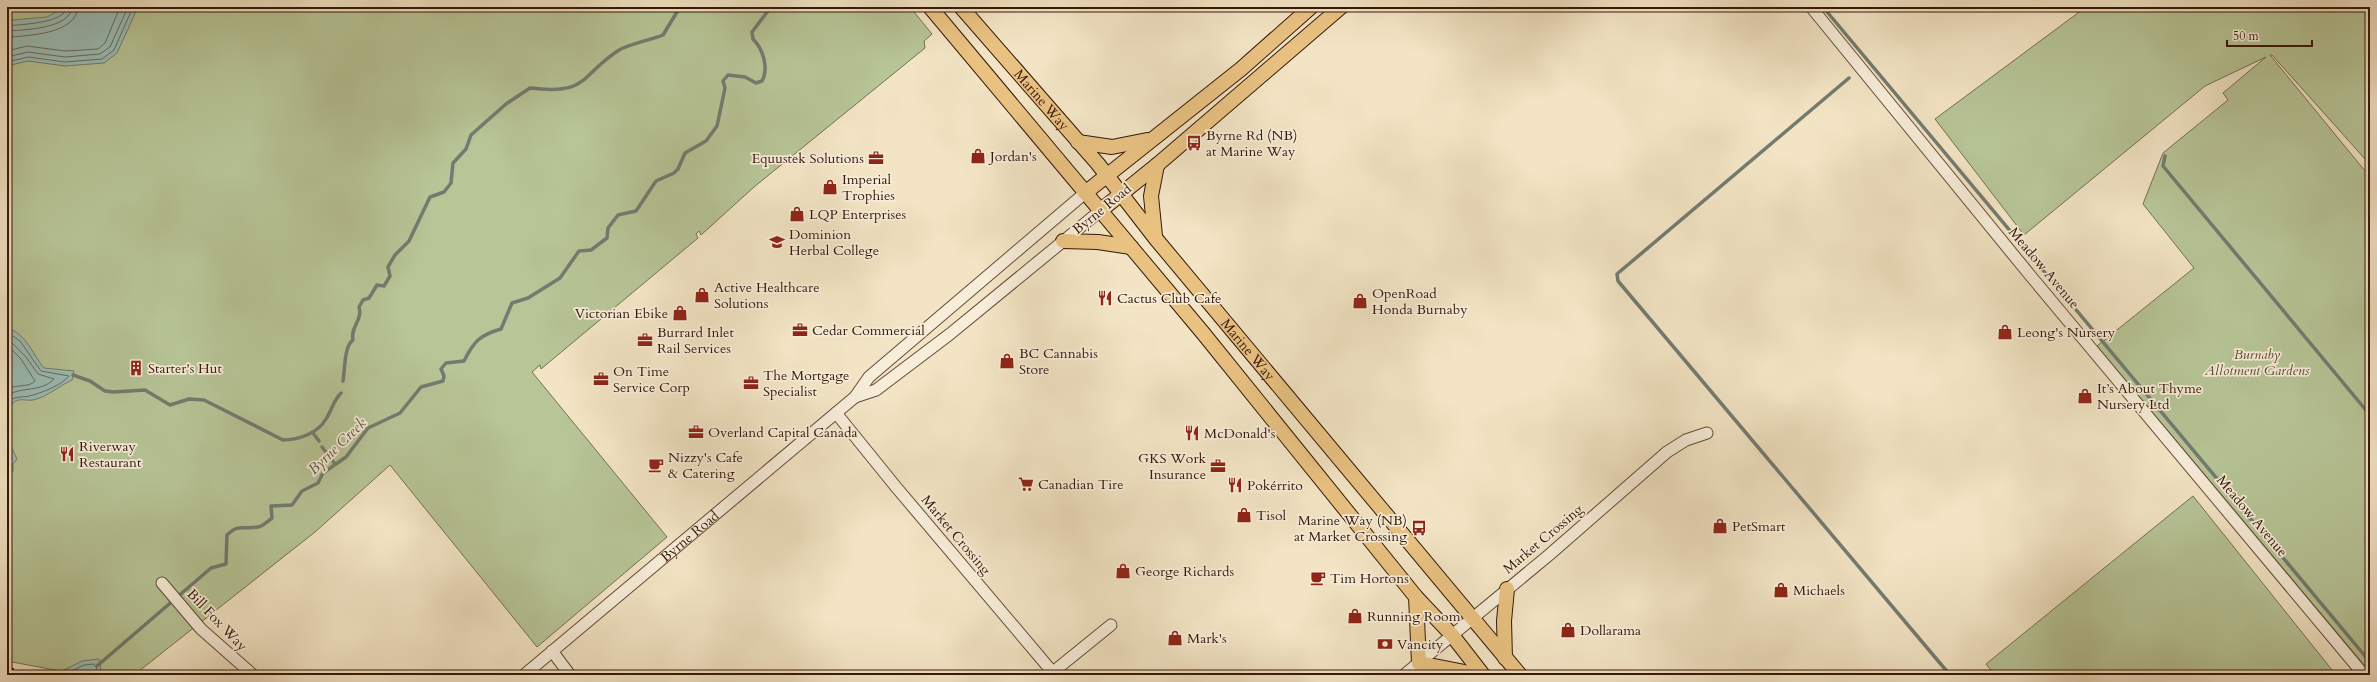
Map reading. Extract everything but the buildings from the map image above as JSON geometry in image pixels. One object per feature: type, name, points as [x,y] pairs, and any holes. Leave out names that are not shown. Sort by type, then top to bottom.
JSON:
[{"type":"main road","name":"Marine Way","points":[[930,7],[1204,333],[1416,597],[1452,635],[1482,675]]},
{"type":"main road","name":"Marine Way","points":[[961,7],[1106,175],[1156,239],[1520,675]]},
{"type":"main road","name":"Byrne Road","points":[[1085,193],[1241,69],[1311,7]]},
{"type":"main road","name":"Byrne Road","points":[[1100,210],[1157,165],[1340,7]]},
{"type":"main road","points":[[1078,142],[1112,147],[1150,140]]},
{"type":"main road","points":[[1156,239],[1151,196],[1157,165]]},
{"type":"main road","points":[[1063,241],[1098,242],[1131,247]]},
{"type":"main road","points":[[1505,658],[1504,621],[1507,589]]},
{"type":"main road","points":[[1416,597],[1419,663],[1482,675]]},
{"type":"street","name":"Meadow Avenue","points":[[1811,7],[2039,285],[2364,675]]},
{"type":"street","name":"Byrne Road","points":[[524,675],[855,397],[869,377],[1085,193]]},
{"type":"street","name":"Byrne Road","points":[[855,397],[876,390],[950,334],[1100,210]]},
{"type":"street","name":"Market Crossing","points":[[836,413],[896,488],[1054,674]]},
{"type":"street","name":"Market Crossing","points":[[1404,675],[1667,452],[1686,440],[1708,434]]},
{"type":"street","name":"Bill Fox Way","points":[[162,583],[190,616],[221,648],[253,675]]},
{"type":"street","points":[[1054,674],[1111,625]]},
{"type":"street","points":[[552,651],[570,675]]},
{"type":"green space","points":[[7,7],[910,7],[932,34],[924,41],[925,48],[754,187],[701,235],[699,231],[696,234],[698,238],[541,369],[540,365],[532,372],[667,537],[537,647],[390,465],[315,532],[134,675],[81,675],[7,661]]},
{"type":"green space","name":"Burnaby Allotment Gardens","points":[[2086,7],[2370,7],[2370,155],[2365,159],[2272,55],[2270,55],[2370,177],[2370,672],[2097,346],[2194,268],[2143,204],[2163,153],[2228,100],[2223,93],[2266,57],[2205,86],[2024,235],[1935,119]]},
{"type":"green space","points":[[2193,496],[2336,675],[1995,675],[1986,664]]},
{"type":"water","points":[[65,7],[138,7],[117,53],[104,63],[65,66],[28,61],[7,66],[7,22],[12,20],[47,17]]},
{"type":"water","points":[[7,328],[14,331],[24,339],[44,368],[74,371],[72,380],[48,394],[38,399],[17,401],[10,406],[8,428],[11,431],[10,444],[17,459],[13,464],[13,471],[7,474]]},
{"type":"water","points":[[99,659],[101,670],[98,675],[58,675],[60,672],[82,661]]},
{"type":"waterway","points":[[343,381],[346,353],[350,343],[353,340],[353,331],[360,312],[359,307],[363,300],[369,298],[377,285],[384,286],[390,276],[388,267],[395,255],[409,241],[430,197],[444,192],[451,183],[453,163],[466,149],[471,135],[506,104],[530,88],[563,89],[573,86],[581,82],[619,50],[663,35],[680,7]]},
{"type":"waterway","name":"Byrne Creek","points":[[97,666],[211,568],[226,564],[227,535],[231,531],[238,528],[253,528],[264,525],[272,518],[271,506],[292,505],[302,491],[318,483],[323,473],[346,457],[368,428],[400,413],[421,387],[443,381],[444,376],[441,369],[446,363],[464,361],[471,348],[478,340],[483,336],[501,329],[512,303],[528,298],[560,278],[579,251],[591,250],[607,238],[608,228],[618,215],[636,211],[656,181],[674,173],[678,169],[685,153],[706,141],[717,126],[725,88],[723,81],[728,75],[745,77],[756,83],[762,81],[765,70],[764,59],[760,48],[753,39],[752,32],[771,7]]},
{"type":"waterway","points":[[1823,7],[2037,263]]},
{"type":"waterway","points":[[1849,78],[1617,274],[1618,281],[1950,675]]},
{"type":"waterway","points":[[2165,156],[2163,166],[2370,415]]},
{"type":"waterway","points":[[2042,269],[2370,662]]},
{"type":"waterway","points":[[73,375],[90,381],[105,391],[145,390],[170,405],[189,399],[204,400],[283,440],[295,439],[308,435],[323,424],[336,399],[341,393]]},
{"type":"waterway","points":[[313,433],[319,441]]},
{"type":"waterway","points":[[322,447],[335,464]]},
{"type":"railway","points":[[7,668],[37,675]]},
{"type":"place","name":"Byrne Rd (NB) at Marine Way","points":[[1194,143]]},
{"type":"place","name":"Jordan's","points":[[978,156]]},
{"type":"place","name":"Equustek Solutions","points":[[876,158]]},
{"type":"place","name":"Imperial Trophies","points":[[830,187]]},
{"type":"place","name":"LQP Enterprises","points":[[797,214]]},
{"type":"place","name":"Dominion Herbal College","points":[[777,242]]},
{"type":"place","name":"Active Healthcare Solutions","points":[[702,295]]},
{"type":"place","name":"Cactus Club Cafe","points":[[1105,298]]},
{"type":"place","name":"OpenRoad Honda Burnaby","points":[[1360,301]]},
{"type":"place","name":"Victorian Ebike","points":[[680,313]]},
{"type":"place","name":"Cedar Commercial","points":[[800,330]]},
{"type":"place","name":"Leong's Nursery","points":[[2005,332]]},
{"type":"place","name":"Burrard Inlet Rail Services","points":[[645,340]]},
{"type":"place","name":"BC Cannabis Store","points":[[1007,361]]},
{"type":"place","name":"Starter's Hut","points":[[136,368]]},
{"type":"place","name":"On Time Service Corp","points":[[601,379]]},
{"type":"place","name":"The Mortgage Specialist","points":[[751,383]]},
{"type":"place","name":"It’s About Thyme Nursery Ltd","points":[[2085,396]]},
{"type":"place","name":"Overland Capital Canada","points":[[696,432]]},
{"type":"place","name":"McDonald's","points":[[1192,433]]},
{"type":"place","name":"Riverway Restaurant","points":[[67,454]]},
{"type":"place","name":"Nizzy's Cafe & Catering","points":[[656,465]]},
{"type":"place","name":"GKS Work Insurance","points":[[1218,466]]},
{"type":"place","name":"Canadian Tire","points":[[1026,484]]},
{"type":"place","name":"Pokérrito","points":[[1235,485]]},
{"type":"place","name":"Tisol","points":[[1244,515]]},
{"type":"place","name":"PetSmart","points":[[1720,526]]},
{"type":"place","name":"Marine Way (NB) at Market Crossing","points":[[1419,528]]},
{"type":"place","name":"George Richards","points":[[1123,571]]},
{"type":"place","name":"Tim Hortons","points":[[1318,578]]},
{"type":"place","name":"Michaels","points":[[1781,590]]},
{"type":"place","name":"Running Room","points":[[1355,616]]},
{"type":"place","name":"Dollarama","points":[[1568,630]]},
{"type":"place","name":"Mark's","points":[[1175,638]]},
{"type":"place","name":"Vancity","points":[[1385,644]]}]
